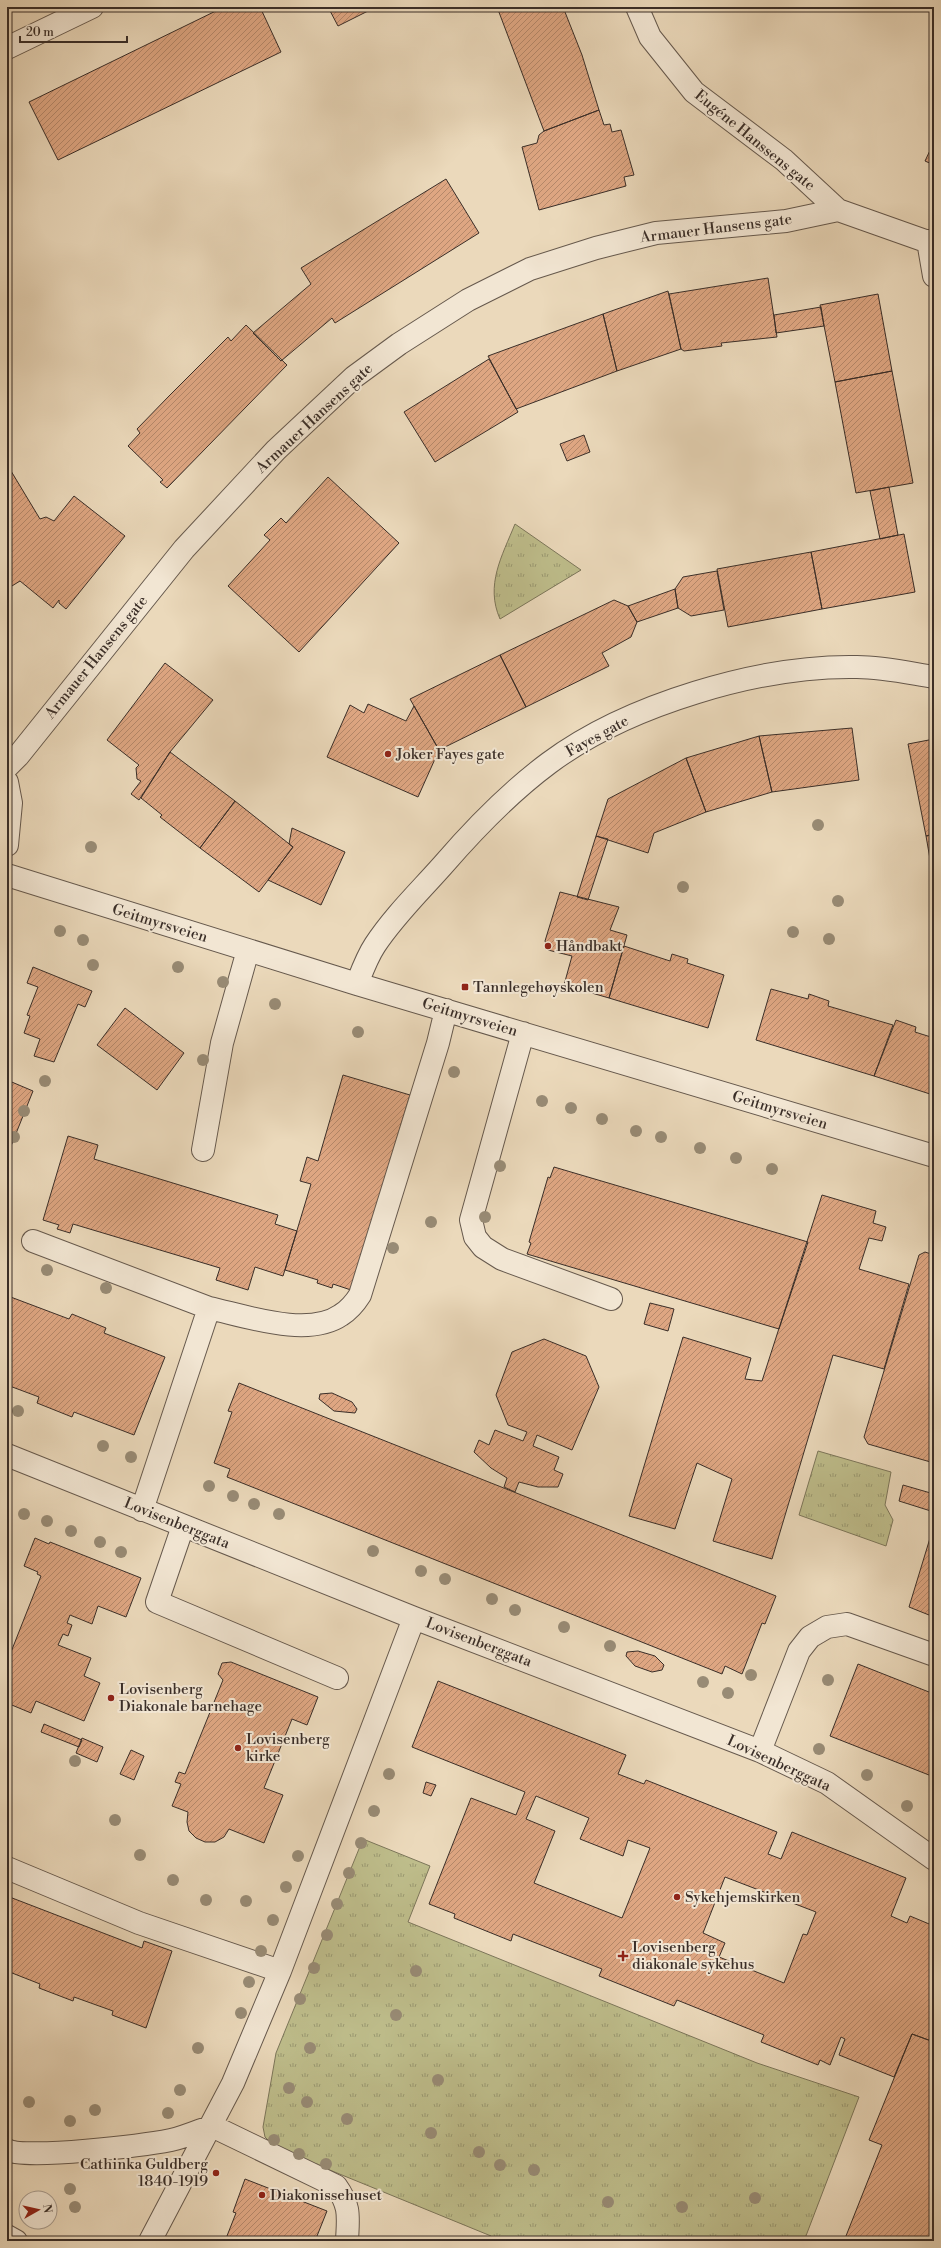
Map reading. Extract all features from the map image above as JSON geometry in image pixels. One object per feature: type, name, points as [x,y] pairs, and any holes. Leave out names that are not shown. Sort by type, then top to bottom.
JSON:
[{"type":"street","points":[[7,48],[92,7]]},
{"type":"street","name":"Eugéne Hanssens gate","points":[[636,7],[650,37],[694,92],[784,160],[838,210]]},
{"type":"street","points":[[838,210],[931,243],[934,276]]},
{"type":"street","name":"Armauer Hansens gate","points":[[7,767],[184,549],[276,450],[354,377],[399,344],[468,300],[530,269],[596,248],[656,233],[786,221],[838,210]]},
{"type":"street","name":"Fayes gate","points":[[357,984],[374,947],[391,923],[481,822],[517,789],[551,762],[588,739],[638,714],[745,679],[796,670],[858,667],[934,677]]},
{"type":"street","points":[[7,782],[11,803],[7,845]]},
{"type":"street","name":"Geitmyrsveien","points":[[7,875],[357,984],[934,1156]]},
{"type":"street","points":[[203,1150],[222,1043],[248,950]]},
{"type":"street","points":[[33,1241],[209,1308],[300,1326],[329,1321],[340,1316],[351,1307],[360,1295],[438,1043],[446,1010]]},
{"type":"street","points":[[523,1033],[471,1220],[472,1229],[475,1237],[483,1247],[502,1259],[611,1299]]},
{"type":"street","points":[[142,1510],[209,1308]]},
{"type":"street","name":"Lovisenberggata","points":[[7,1456],[414,1618],[760,1751],[827,1783],[934,1859]]},
{"type":"street","points":[[183,1526],[157,1602],[338,1678]]},
{"type":"street","points":[[150,2241],[212,2126],[280,1971],[414,1618]]},
{"type":"street","points":[[760,1751],[799,1651],[810,1637],[828,1627],[847,1624],[934,1655]]},
{"type":"street","points":[[7,1868],[139,1923],[280,1971]]},
{"type":"street","points":[[7,2150],[23,2154],[44,2154],[134,2145],[171,2140],[212,2126],[336,2186],[345,2199],[348,2217],[347,2241]]},
{"type":"street","points":[[7,2236],[16,2241]]},
{"type":"green space","points":[[515,524],[581,570],[500,619],[494,594],[495,582],[501,559]]},
{"type":"green space","points":[[818,1451],[891,1472],[885,1505],[893,1520],[886,1546],[799,1515]]},
{"type":"green space","points":[[363,1839],[430,1866],[408,1922],[757,2063],[859,2097],[804,2241],[489,2241],[491,2236],[276,2148],[265,2137],[263,2127],[276,2053]]},
{"type":"building","points":[[224,7],[260,7],[281,52],[58,160],[29,102]]},
{"type":"building","points":[[328,7],[376,7],[338,26]]},
{"type":"building","points":[[497,7],[563,7],[582,55],[599,110],[544,131]]},
{"type":"building","points":[[599,110],[604,125],[610,124],[612,132],[621,130],[634,175],[624,177],[626,186],[539,210],[522,147],[537,143],[539,135],[544,131]]},
{"type":"building","points":[[934,142],[934,165],[925,161]]},
{"type":"building","points":[[446,179],[479,233],[335,323],[332,318],[281,361],[253,333],[311,284],[301,268]]},
{"type":"building","points":[[768,278],[777,337],[721,343],[722,346],[684,351],[681,349],[669,294]]},
{"type":"building","points":[[668,291],[681,349],[617,371],[603,314]]},
{"type":"building","points":[[878,294],[892,371],[835,382],[820,305]]},
{"type":"building","points":[[821,307],[824,326],[776,333],[774,315]]},
{"type":"building","points":[[603,314],[617,371],[516,409],[488,356]]},
{"type":"building","points":[[246,325],[287,365],[167,488],[160,482],[163,480],[128,446],[140,433],[137,429],[169,396],[228,337],[231,341]]},
{"type":"building","points":[[489,359],[518,412],[435,462],[404,412]]},
{"type":"building","points":[[892,371],[913,483],[856,493],[835,382]]},
{"type":"building","points":[[584,435],[590,452],[567,461],[560,444]]},
{"type":"building","points":[[8,466],[40,519],[46,517],[54,521],[74,496],[125,536],[66,609],[59,603],[59,600],[53,608],[20,581],[7,589]]},
{"type":"building","points":[[328,477],[399,543],[299,652],[228,586],[270,540],[264,535],[281,518],[286,523]]},
{"type":"building","points":[[889,487],[898,535],[880,539],[870,491]]},
{"type":"building","points":[[904,534],[915,592],[822,609],[811,552]]},
{"type":"building","points":[[811,552],[822,609],[728,627],[717,569]]},
{"type":"building","points":[[717,571],[724,610],[691,616],[678,608],[675,589],[683,577]]},
{"type":"building","points":[[675,589],[678,608],[637,622],[628,606]]},
{"type":"building","points":[[614,600],[628,606],[637,622],[631,637],[602,653],[609,666],[526,707],[500,655]]},
{"type":"building","points":[[500,655],[526,707],[439,750],[410,699]]},
{"type":"building","points":[[165,663],[213,700],[170,752],[139,800],[131,794],[141,781],[137,779],[136,768],[139,765],[107,740]]},
{"type":"building","points":[[368,704],[406,721],[414,706],[439,750],[418,797],[327,757],[350,705],[364,713]]},
{"type":"building","points":[[852,728],[859,780],[772,792],[759,736]]},
{"type":"building","points":[[759,736],[772,792],[706,812],[686,758]]},
{"type":"building","points":[[934,739],[934,834],[926,836],[908,744]]},
{"type":"building","points":[[170,752],[235,801],[200,848],[160,817],[162,815],[141,798]]},
{"type":"building","points":[[686,758],[706,812],[654,833],[648,853],[596,836],[608,799]]},
{"type":"building","points":[[235,801],[293,847],[259,892],[200,848]]},
{"type":"building","points":[[292,828],[345,852],[321,905],[268,880],[293,847],[289,844]]},
{"type":"building","points":[[934,834],[934,882],[926,836]]},
{"type":"building","points":[[596,836],[608,839],[588,900],[577,897]]},
{"type":"building","points":[[560,892],[619,907],[610,930],[627,935],[609,998],[564,985],[572,956],[548,950],[545,941]]},
{"type":"building","points":[[624,946],[670,961],[672,954],[688,959],[687,963],[724,975],[708,1028],[609,998]]},
{"type":"building","points":[[33,967],[92,991],[85,1007],[78,1004],[54,1062],[34,1056],[40,1039],[24,1033],[30,1016],[27,1015],[38,987],[27,983]]},
{"type":"building","points":[[771,989],[808,999],[809,994],[829,1001],[828,1006],[893,1025],[874,1076],[756,1040]]},
{"type":"building","points":[[125,1008],[184,1053],[157,1090],[97,1045]]},
{"type":"building","points":[[896,1020],[916,1027],[915,1032],[934,1038],[934,1081],[930,1094],[874,1076]]},
{"type":"building","points":[[343,1075],[410,1095],[351,1290],[333,1284],[332,1288],[317,1283],[318,1280],[285,1270],[311,1184],[300,1181],[307,1157],[318,1161]]},
{"type":"building","points":[[7,1080],[33,1091],[7,1156]]},
{"type":"building","points":[[68,1136],[98,1145],[94,1159],[278,1215],[275,1224],[297,1231],[283,1276],[255,1267],[248,1290],[216,1280],[220,1268],[73,1224],[70,1233],[57,1229],[59,1225],[43,1220]]},
{"type":"building","points":[[554,1167],[808,1242],[779,1329],[527,1254],[531,1243],[529,1242],[548,1177],[550,1178]]},
{"type":"building","points":[[822,1195],[876,1211],[873,1223],[886,1227],[882,1241],[869,1238],[859,1269],[909,1284],[884,1369],[833,1355],[772,1559],[713,1541],[732,1479],[697,1463],[675,1529],[629,1516],[683,1337],[751,1358],[745,1379],[762,1381]]},
{"type":"building","points":[[925,1252],[934,1255],[934,1463],[868,1444],[864,1437],[919,1255]]},
{"type":"building","points":[[8,1296],[69,1319],[72,1314],[106,1328],[104,1333],[165,1357],[134,1435],[74,1412],[72,1417],[37,1403],[39,1397],[7,1385]]},
{"type":"building","points":[[650,1303],[674,1309],[668,1331],[644,1324]]},
{"type":"building","points":[[544,1339],[586,1356],[599,1387],[572,1450],[537,1435],[533,1446],[559,1457],[554,1470],[563,1474],[558,1487],[538,1487],[519,1482],[515,1492],[504,1487],[507,1478],[491,1468],[474,1452],[479,1440],[489,1445],[495,1430],[523,1441],[527,1432],[508,1425],[496,1395],[512,1352]]},
{"type":"building","points":[[239,1383],[776,1596],[765,1624],[762,1623],[742,1674],[725,1666],[722,1674],[227,1477],[230,1469],[214,1463],[232,1412],[228,1411]]},
{"type":"building","points":[[332,1393],[352,1402],[357,1409],[355,1413],[334,1411],[319,1399],[320,1394]]},
{"type":"building","points":[[903,1485],[934,1494],[934,1512],[899,1501]]},
{"type":"building","points":[[934,1525],[934,1617],[909,1607]]},
{"type":"building","points":[[35,1538],[49,1544],[50,1542],[141,1578],[126,1617],[98,1606],[92,1624],[70,1615],[67,1623],[72,1625],[68,1636],[63,1634],[58,1645],[91,1658],[84,1676],[100,1683],[84,1721],[36,1701],[31,1713],[7,1703],[7,1650],[11,1652],[41,1576],[37,1574],[38,1572],[24,1566]]},
{"type":"building","points":[[638,1651],[655,1656],[664,1665],[662,1670],[652,1672],[635,1666],[626,1656],[627,1652]]},
{"type":"building","name":"Lovisenberg kirke","points":[[231,1662],[318,1697],[307,1725],[292,1719],[264,1788],[283,1795],[264,1843],[229,1829],[224,1837],[215,1842],[205,1842],[196,1838],[189,1831],[187,1822],[188,1812],[172,1806],[181,1784],[175,1782],[179,1772],[185,1774],[223,1680],[218,1674],[222,1663]]},
{"type":"building","points":[[858,1664],[934,1694],[934,1777],[830,1736]]},
{"type":"building","points":[[438,1681],[626,1755],[618,1774],[644,1784],[646,1780],[777,1832],[768,1854],[781,1859],[792,1832],[906,1878],[891,1916],[907,1923],[910,1916],[934,1926],[934,2042],[912,2034],[894,2077],[839,2055],[845,2039],[841,2037],[830,2065],[820,2060],[818,2065],[761,2042],[764,2035],[677,2000],[674,2006],[599,1976],[602,1969],[513,1934],[511,1941],[454,1918],[455,1914],[429,1904],[471,1798],[516,1815],[525,1792],[412,1747]],"holes":[[[536,1796],[589,1818],[580,1839],[623,1856],[628,1840],[650,1848],[622,1918],[534,1883],[555,1831],[526,1819]],[[725,1877],[816,1912],[807,1935],[803,1934],[784,1983],[719,1957],[725,1943],[703,1933]]]},
{"type":"building","points":[[44,1724],[82,1740],[79,1747],[41,1732]]},
{"type":"building","points":[[82,1738],[103,1747],[97,1762],[76,1753]]},
{"type":"building","points":[[131,1750],[144,1756],[134,1780],[120,1774]]},
{"type":"building","points":[[426,1782],[436,1785],[431,1796],[423,1793]]},
{"type":"building","points":[[7,1896],[142,1948],[144,1941],[172,1951],[146,2028],[112,2015],[113,2011],[74,1997],[73,2001],[39,1988],[40,1984],[7,1971]]},
{"type":"building","points":[[912,2034],[934,2042],[934,2241],[844,2241],[882,2145],[869,2140]]},
{"type":"building","name":"Diakonissehuset","points":[[245,2179],[327,2211],[315,2241],[225,2241],[236,2213],[233,2212]]},
{"type":"place","name":"Joker Fayes gate","points":[[388,754]]},
{"type":"place","name":"Håndbakt","points":[[548,946]]},
{"type":"place","name":"Tannlegehøyskolen","points":[[465,987]]},
{"type":"place","name":"Lovisenberg Diakonale barnehage","points":[[111,1698]]},
{"type":"place","name":"Lovisenberg kirke","points":[[238,1748]]},
{"type":"place","name":"Sykehjemskirken","points":[[677,1897]]},
{"type":"place","name":"Lovisenberg diakonale sykehus","points":[[623,1956]]},
{"type":"place","name":"Cathinka Guldberg 1840-1919","points":[[216,2173]]},
{"type":"place","name":"Diakonissehuset","points":[[262,2195]]}]
